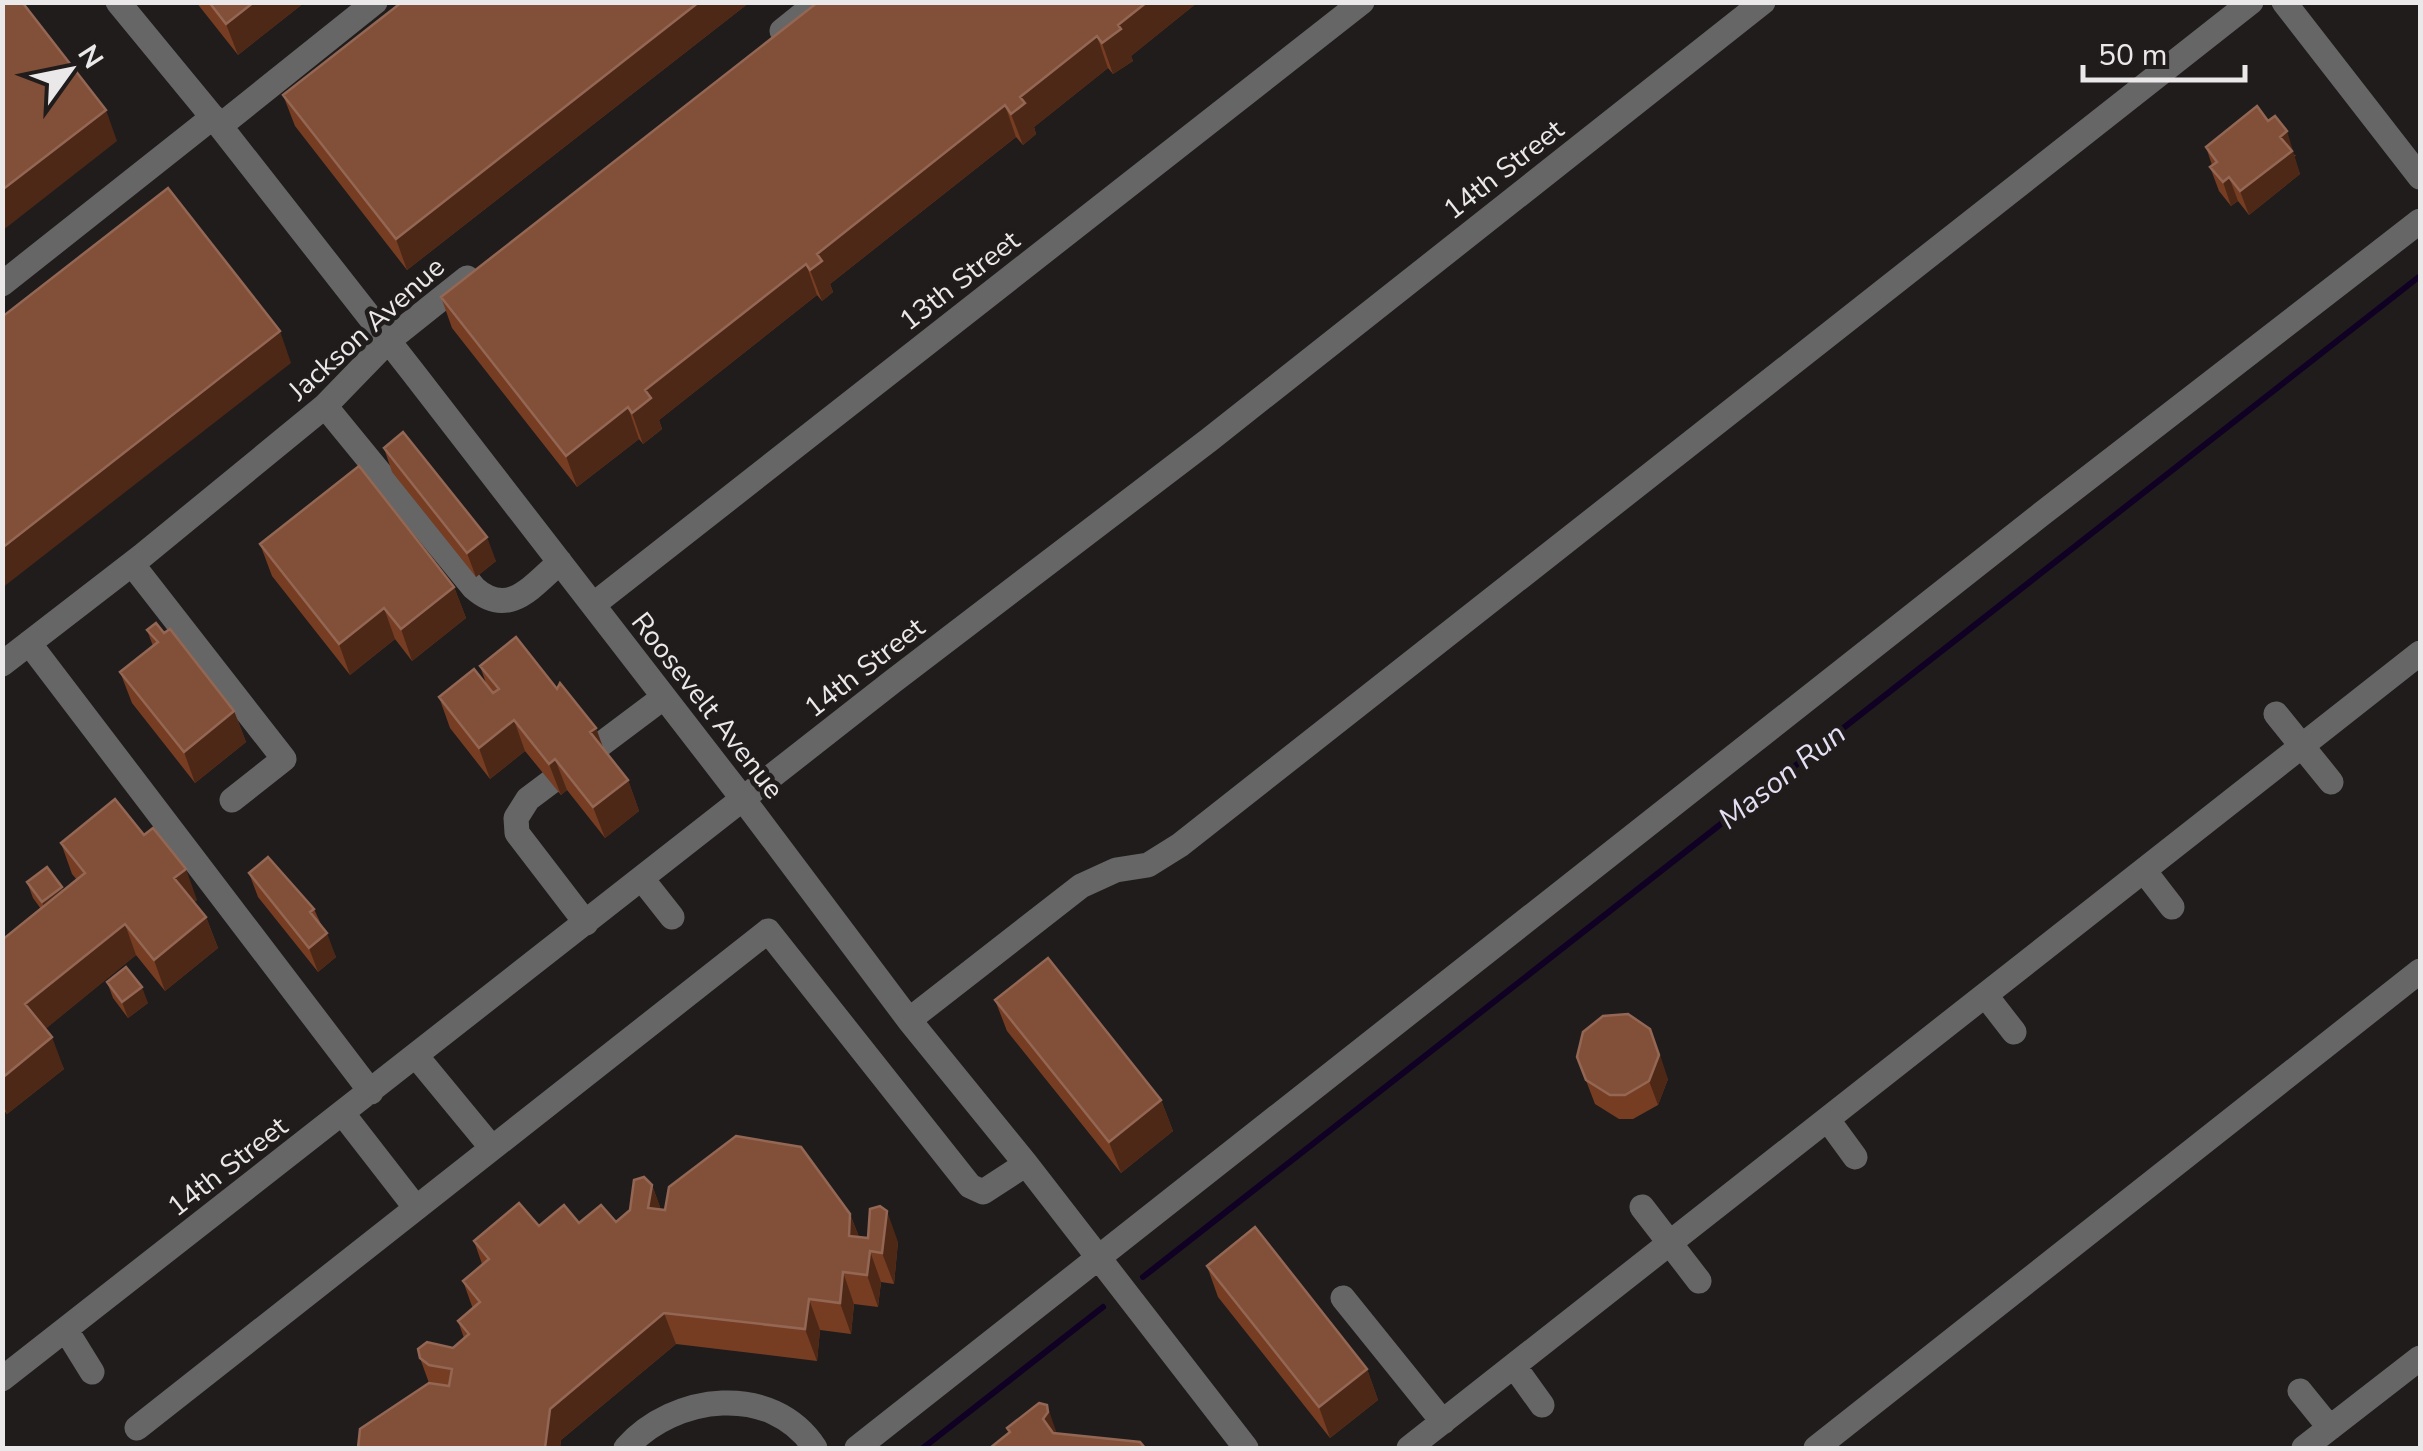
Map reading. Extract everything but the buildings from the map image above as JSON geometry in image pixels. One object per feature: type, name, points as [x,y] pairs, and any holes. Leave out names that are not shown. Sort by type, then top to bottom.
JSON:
[{"type":"street","name":"Roosevelt Avenue","points":[[118,2],[388,341],[744,799],[909,1020],[1246,1448]]},
{"type":"street","points":[[2,284],[375,2]]},
{"type":"street","points":[[759,48],[818,2]]},
{"type":"street","name":"13th Street","points":[[593,605],[1362,2]]},
{"type":"street","name":"14th Street","points":[[2,1378],[1265,396],[1763,2]]},
{"type":"street","points":[[909,1020],[1082,886],[1116,870],[1148,865],[1180,845],[2251,2]]},
{"type":"street","points":[[2284,2],[2420,177]]},
{"type":"street","points":[[856,1448],[2039,516],[2420,221]]},
{"type":"street","name":"Jackson Avenue","points":[[2,664],[325,406],[388,341],[484,266]]},
{"type":"street","points":[[325,406],[488,600],[502,602],[521,595],[560,562]]},
{"type":"street","points":[[132,564],[284,759],[232,800]]},
{"type":"street","points":[[29,643],[372,1092]]},
{"type":"street","points":[[1409,1448],[2420,654]]},
{"type":"street","points":[[586,923],[517,833],[516,818],[528,798],[664,696]]},
{"type":"street","points":[[2276,714],[2331,782]]},
{"type":"street","points":[[2145,872],[2172,907]]},
{"type":"street","points":[[642,879],[672,917]]},
{"type":"street","points":[[138,1428],[768,931],[970,1186],[983,1192],[1026,1164]]},
{"type":"street","points":[[1816,1448],[2420,971]]},
{"type":"street","points":[[1986,996],[2014,1032]]},
{"type":"street","points":[[417,1057],[492,1148]]},
{"type":"street","points":[[343,1114],[416,1208]]},
{"type":"street","points":[[1828,1120],[1856,1157]]},
{"type":"street","points":[[1642,1207],[1699,1281]]},
{"type":"street","points":[[1343,1298],[1443,1422]]},
{"type":"street","points":[[66,1330],[92,1372]]},
{"type":"street","points":[[2304,1448],[2420,1358]]},
{"type":"street","points":[[1514,1366],[1542,1405]]},
{"type":"street","points":[[2300,1391],[2330,1428]]},
{"type":"street","points":[[626,1448],[643,1430],[674,1412],[712,1403],[751,1402],[803,1430],[815,1448]]},
{"type":"waterway","name":"Mason Run","points":[[1143,1277],[2420,276]]},
{"type":"waterway","name":"Mason Run","points":[[923,1448],[1103,1307]]}]
